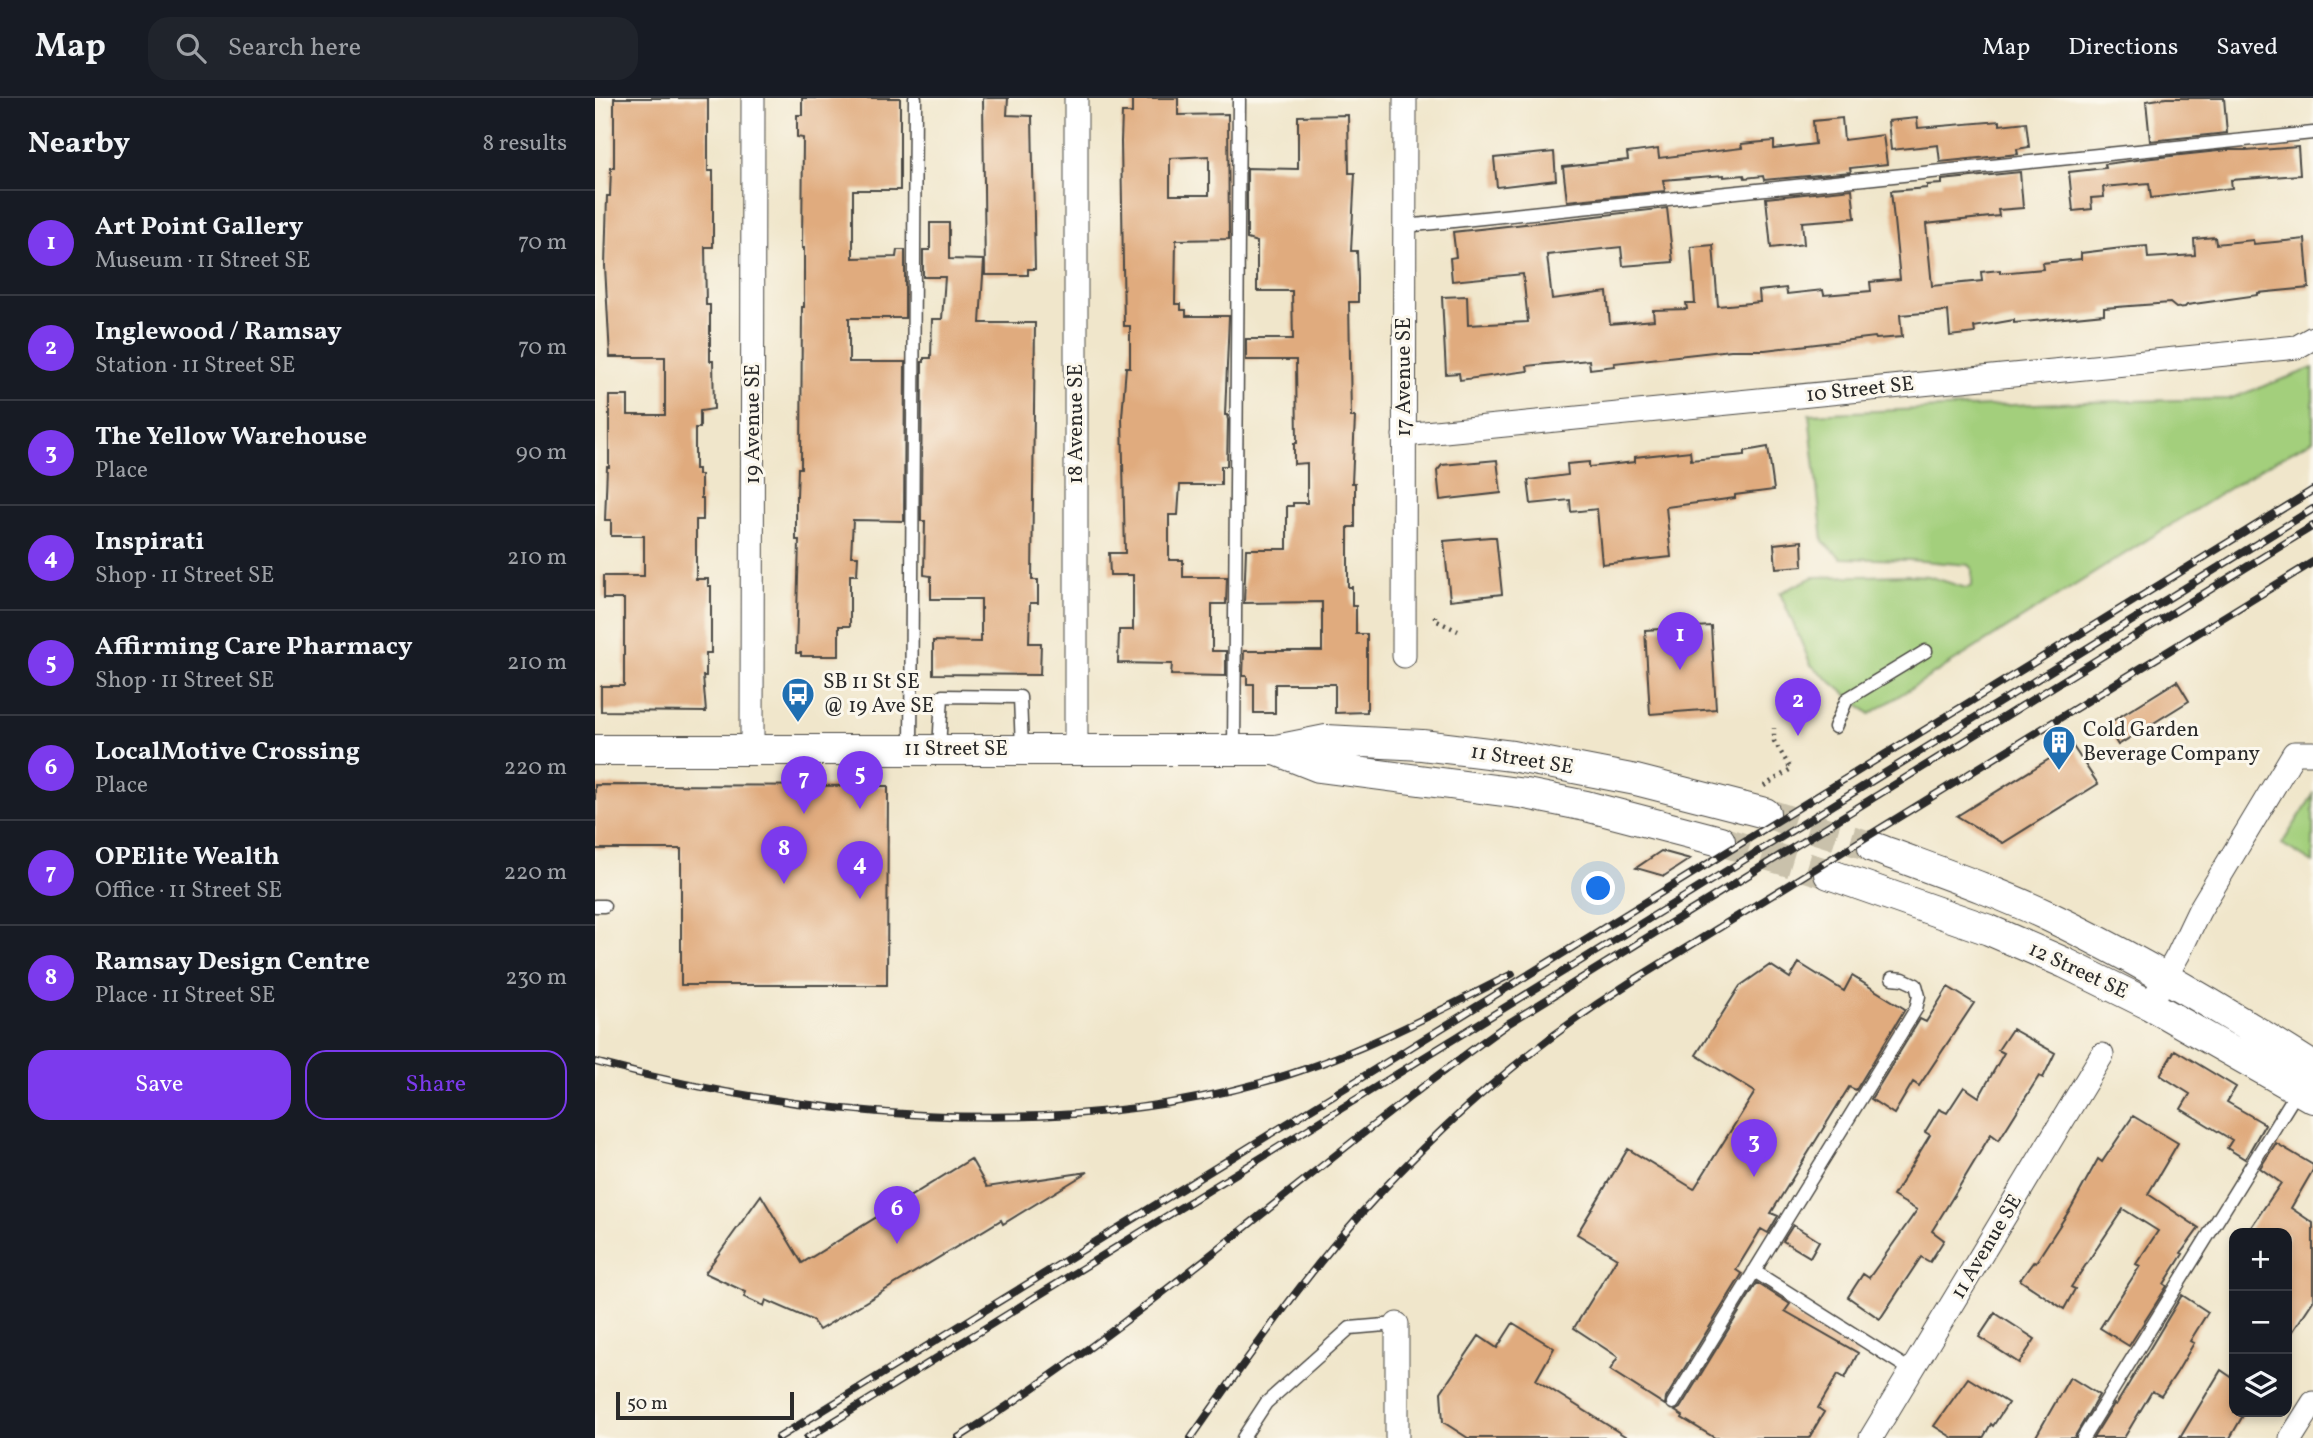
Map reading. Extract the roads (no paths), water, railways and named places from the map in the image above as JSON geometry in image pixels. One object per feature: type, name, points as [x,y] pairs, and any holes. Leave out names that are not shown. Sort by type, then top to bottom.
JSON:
[{"type":"street","name":"19 Avenue SE","points":[[752,750],[753,98]]},
{"type":"street","name":"18 Avenue SE","points":[[1076,98],[1076,749]]},
{"type":"street","name":"17 Avenue SE","points":[[1404,656],[1405,98]]},
{"type":"street","name":"10 Street SE","points":[[1404,435],[2297,347],[2313,338]]},
{"type":"street","name":"11 Street SE","points":[[595,750],[1276,750],[1326,740],[1391,742],[1512,756],[1763,801]]},
{"type":"street","name":"11 Street SE","points":[[1276,750],[1319,768],[1526,794],[1611,812],[1720,841]]},
{"type":"street","points":[[2150,1005],[2199,911],[2303,753]]},
{"type":"street","name":"12 Street SE","points":[[1873,847],[2047,915],[2166,977],[2308,1085]]},
{"type":"street","name":"12 Street SE","points":[[1829,874],[1989,930],[2065,963],[2308,1085]]},
{"type":"street","name":"11 Avenue SE","points":[[1871,1438],[2102,1055]]},
{"type":"street","points":[[1397,1324],[1397,1438]]},
{"type":"street","points":[[2291,1438],[2313,1403]]},
{"type":"lane","points":[[915,98],[925,749]]},
{"type":"lane","points":[[1234,750],[1239,98]]},
{"type":"lane","points":[[1405,226],[2313,133]]},
{"type":"lane","points":[[1835,727],[1847,699],[1926,651]]},
{"type":"lane","points":[[925,749],[942,696],[1020,697],[1022,749]]},
{"type":"lane","points":[[1672,1404],[1916,1009],[1919,996],[1916,985],[1903,979],[1892,978]]},
{"type":"lane","points":[[2083,1438],[2308,1085]]},
{"type":"lane","points":[[1754,1271],[1912,1371]]},
{"type":"lane","points":[[1243,1438],[1266,1403],[1350,1328],[1397,1324]]},
{"type":"tunnel","points":[[1765,813],[1873,847]]},
{"type":"tunnel","points":[[1720,841],[1829,874]]},
{"type":"railway","points":[[778,1438],[2313,490]]},
{"type":"railway","points":[[807,1438],[2313,509]]},
{"type":"railway","points":[[958,1438],[1100,1340],[1439,1074],[1509,1023],[2313,526]]},
{"type":"railway","points":[[1191,1438],[1292,1297],[1335,1243],[1420,1151],[1520,1061],[1631,982],[2313,562]]},
{"type":"railway","points":[[595,1062],[757,1097],[841,1109],[1013,1117],[1097,1112],[1180,1101],[1293,1073],[1389,1035],[1512,974]]},
{"type":"place","name":"Art Point Gallery","points":[[1680,670]]},
{"type":"place","name":"SB 11 St SE @ 19 Ave SE","points":[[798,724]]},
{"type":"place","name":"Inglewood / Ramsay","points":[[1798,736]]},
{"type":"place","name":"Cold Garden Beverage Company","points":[[2059,772]]},
{"type":"place","name":"Affirming Care Pharmacy","points":[[860,809]]},
{"type":"place","name":"OPElite Wealth","points":[[804,814]]},
{"type":"place","name":"Ramsay Design Centre","points":[[784,884]]},
{"type":"place","name":"Inspirati","points":[[860,899]]},
{"type":"place","name":"The Yellow Warehouse","points":[[1754,1177]]},
{"type":"place","name":"LocalMotive Crossing","points":[[897,1244]]}]
